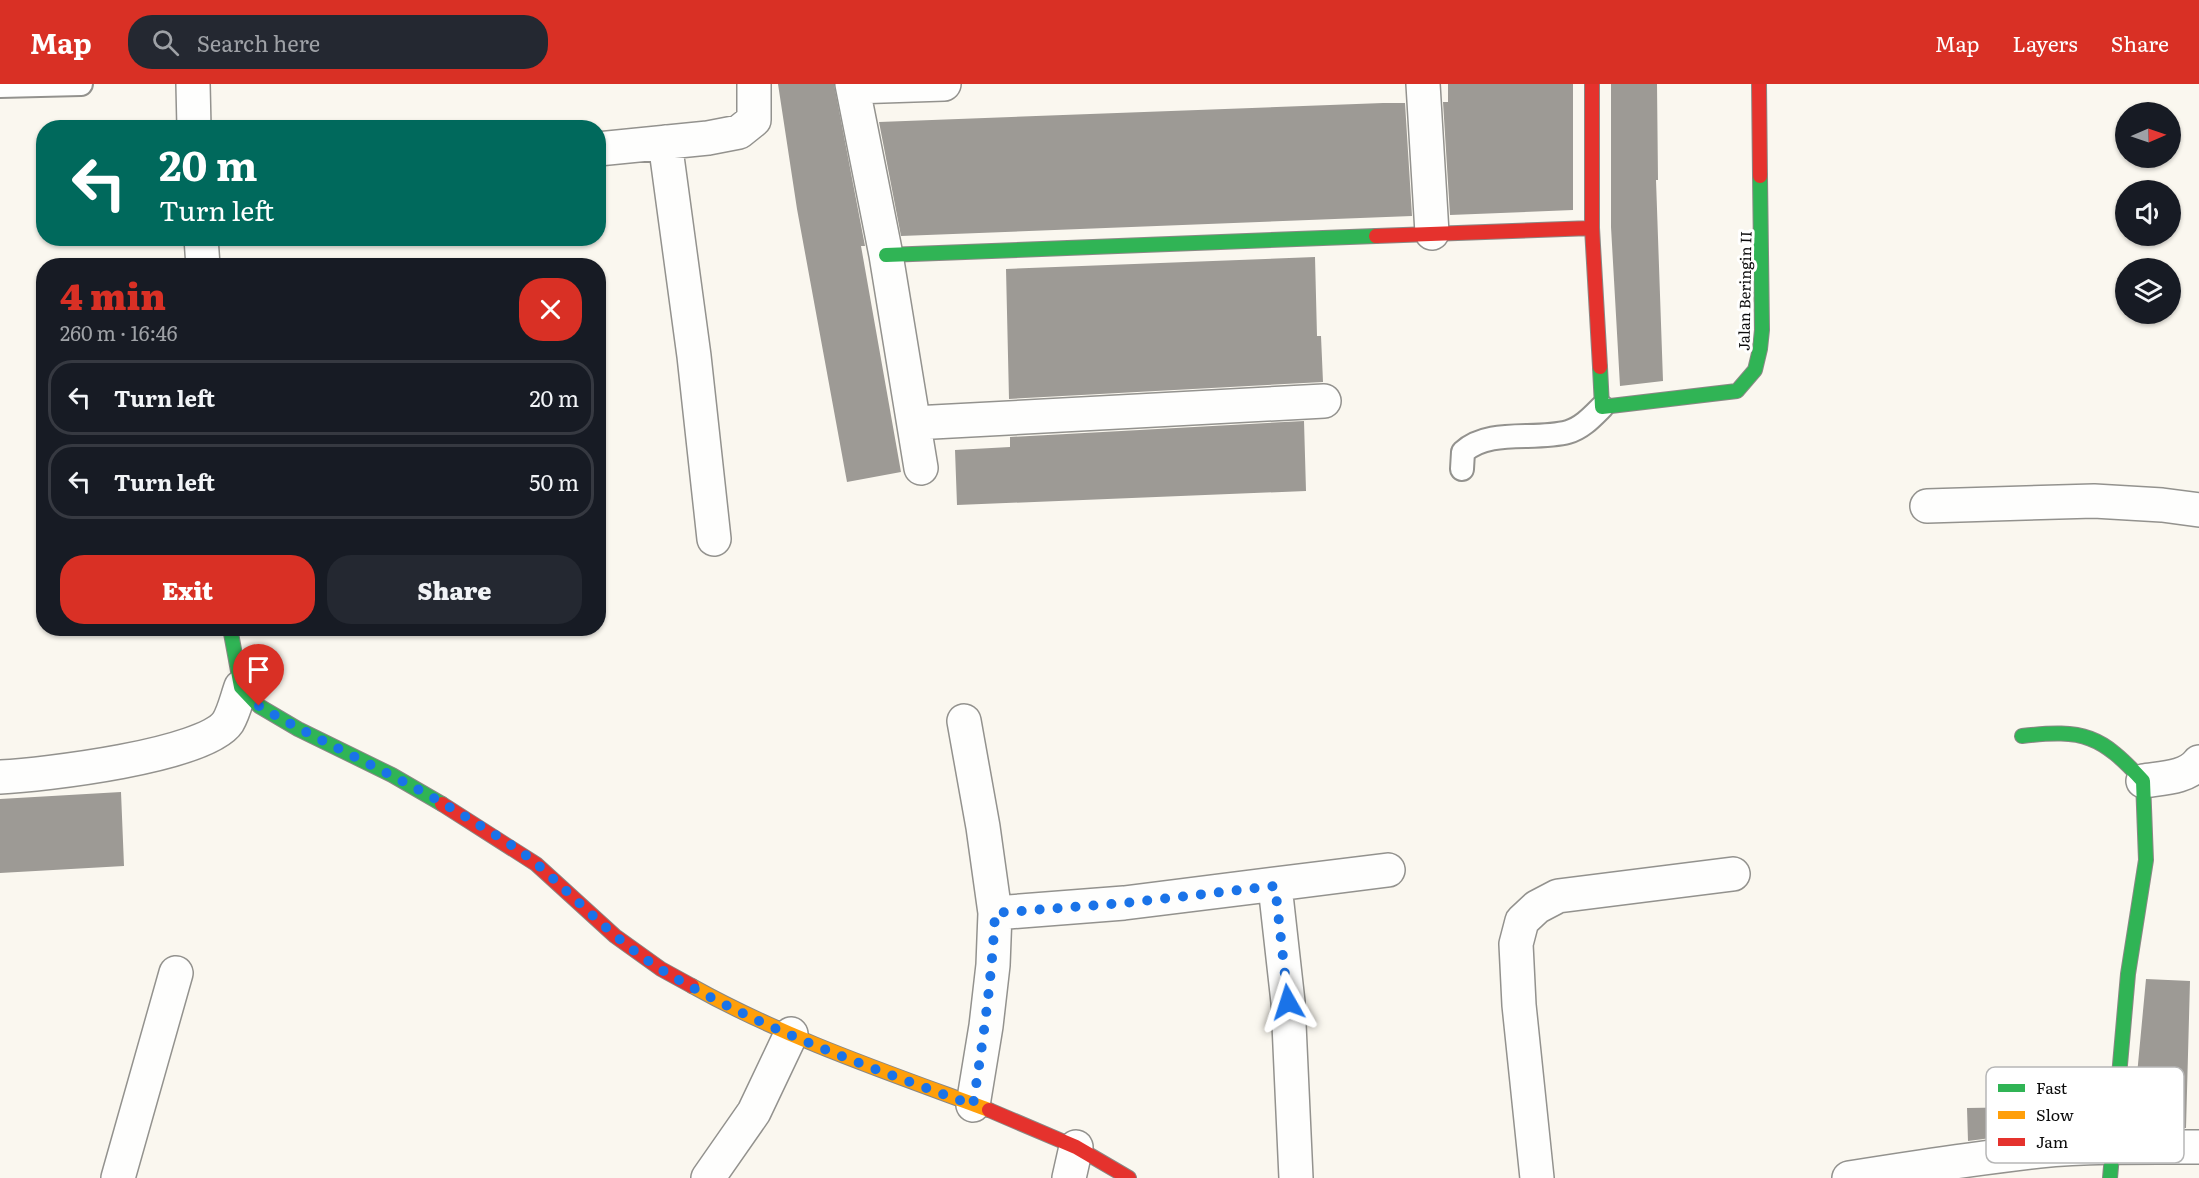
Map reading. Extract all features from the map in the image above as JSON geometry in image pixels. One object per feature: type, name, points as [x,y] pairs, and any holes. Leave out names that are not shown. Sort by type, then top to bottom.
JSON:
[{"type":"street","points":[[193,84],[194,120]]},
{"type":"street","points":[[606,148],[739,132],[754,120],[754,84]]},
{"type":"street","points":[[921,468],[886,255],[852,85],[944,84]]},
{"type":"street","points":[[1423,84],[1432,233]]},
{"type":"street","points":[[1592,84],[1592,228],[1602,407]]},
{"type":"street","name":"Jalan Beringin II","points":[[1602,407],[1737,391],[1753,377],[1759,359],[1762,330],[1759,84]]},
{"type":"street","points":[[664,142],[694,356],[714,539]]},
{"type":"street","points":[[886,255],[1592,228]]},
{"type":"street","points":[[914,423],[1324,401]]},
{"type":"street","points":[[1927,506],[2094,501],[2163,505],[2198,513]]},
{"type":"street","points":[[0,777],[35,776],[154,755],[212,736],[228,722],[241,687],[231,636]]},
{"type":"street","points":[[241,687],[259,706],[298,729],[401,780],[465,817],[536,864],[615,936],[661,969],[713,998],[791,1034],[1015,1120],[1073,1163],[1129,1178]]},
{"type":"street","points":[[964,721],[983,827],[995,913],[993,964],[986,1026],[973,1105]]},
{"type":"street","points":[[2022,736],[2055,733],[2079,734],[2102,742],[2143,781],[2146,860],[2128,974],[2119,1067]]},
{"type":"street","points":[[2143,781],[2182,774],[2194,768],[2199,762]]},
{"type":"street","points":[[995,913],[1125,903],[1275,886],[1388,870]]},
{"type":"street","points":[[1537,1178],[1518,985],[1516,944],[1522,921],[1537,906],[1558,896],[1733,874]]},
{"type":"street","points":[[1275,886],[1288,1002],[1296,1178]]},
{"type":"street","points":[[118,1178],[176,973]]},
{"type":"street","points":[[708,1178],[754,1112],[791,1034]]},
{"type":"street","points":[[2184,1150],[2199,1147]]},
{"type":"street","points":[[1849,1178],[1986,1159]]},
{"type":"lane","points":[[0,86],[81,84]]},
{"type":"lane","points":[[1462,469],[1463,453],[1472,444],[1569,432],[1587,422],[1602,407]]},
{"type":"building","points":[[778,84],[834,84],[865,246],[861,246],[901,472],[847,482],[797,209]]},
{"type":"building","points":[[1448,84],[1573,84],[1573,210],[1450,215],[1443,102],[1448,102]]},
{"type":"building","points":[[1611,84],[1657,84],[1658,180],[1656,180],[1663,381],[1620,386],[1611,227]]},
{"type":"building","points":[[1405,103],[1412,216],[901,236],[879,122]]},
{"type":"building","points":[[1315,257],[1317,336],[1321,336],[1323,382],[1009,399],[1006,269]]},
{"type":"building","points":[[1304,421],[1306,491],[957,505],[955,450],[1010,447],[1010,437]]},
{"type":"building","points":[[121,792],[124,866],[0,873],[0,799]]},
{"type":"building","points":[[2146,979],[2190,981],[2186,1128],[2184,1128],[2184,1067],[2138,1067]]},
{"type":"building","points":[[1967,1108],[1986,1108],[1986,1139],[1968,1141]]},
{"type":"traffic: fast","points":[[1600,367],[1602,407],[1737,391],[1755,370],[1762,330],[1760,176]]},
{"type":"traffic: fast","points":[[886,255],[1376,236]]},
{"type":"traffic: fast","points":[[231,636],[241,687],[259,706],[298,729],[392,775],[442,804]]},
{"type":"traffic: fast","points":[[2022,736],[2061,734],[2090,739],[2115,754],[2143,781],[2146,860],[2128,974],[2120,1067]]},
{"type":"traffic: fast","points":[[2110,1178],[2111,1163]]},
{"type":"traffic: slow","points":[[692,986],[727,1005],[800,1038],[989,1110]]},
{"type":"traffic: jam","points":[[1592,84],[1592,228],[1600,367]]},
{"type":"traffic: jam","points":[[1759,84],[1760,176]]},
{"type":"traffic: jam","points":[[1376,236],[1592,228]]},
{"type":"traffic: jam","points":[[442,804],[536,864],[615,936],[661,969],[692,986]]},
{"type":"traffic: jam","points":[[989,1110],[1076,1147],[1129,1178]]},
{"type":"route","points":[[259,706],[298,729],[392,775],[465,817],[536,864],[615,936],[661,969],[713,998],[791,1034],[973,1105],[986,1026],[993,964],[995,913],[1125,903],[1275,886],[1288,1002]]}]
